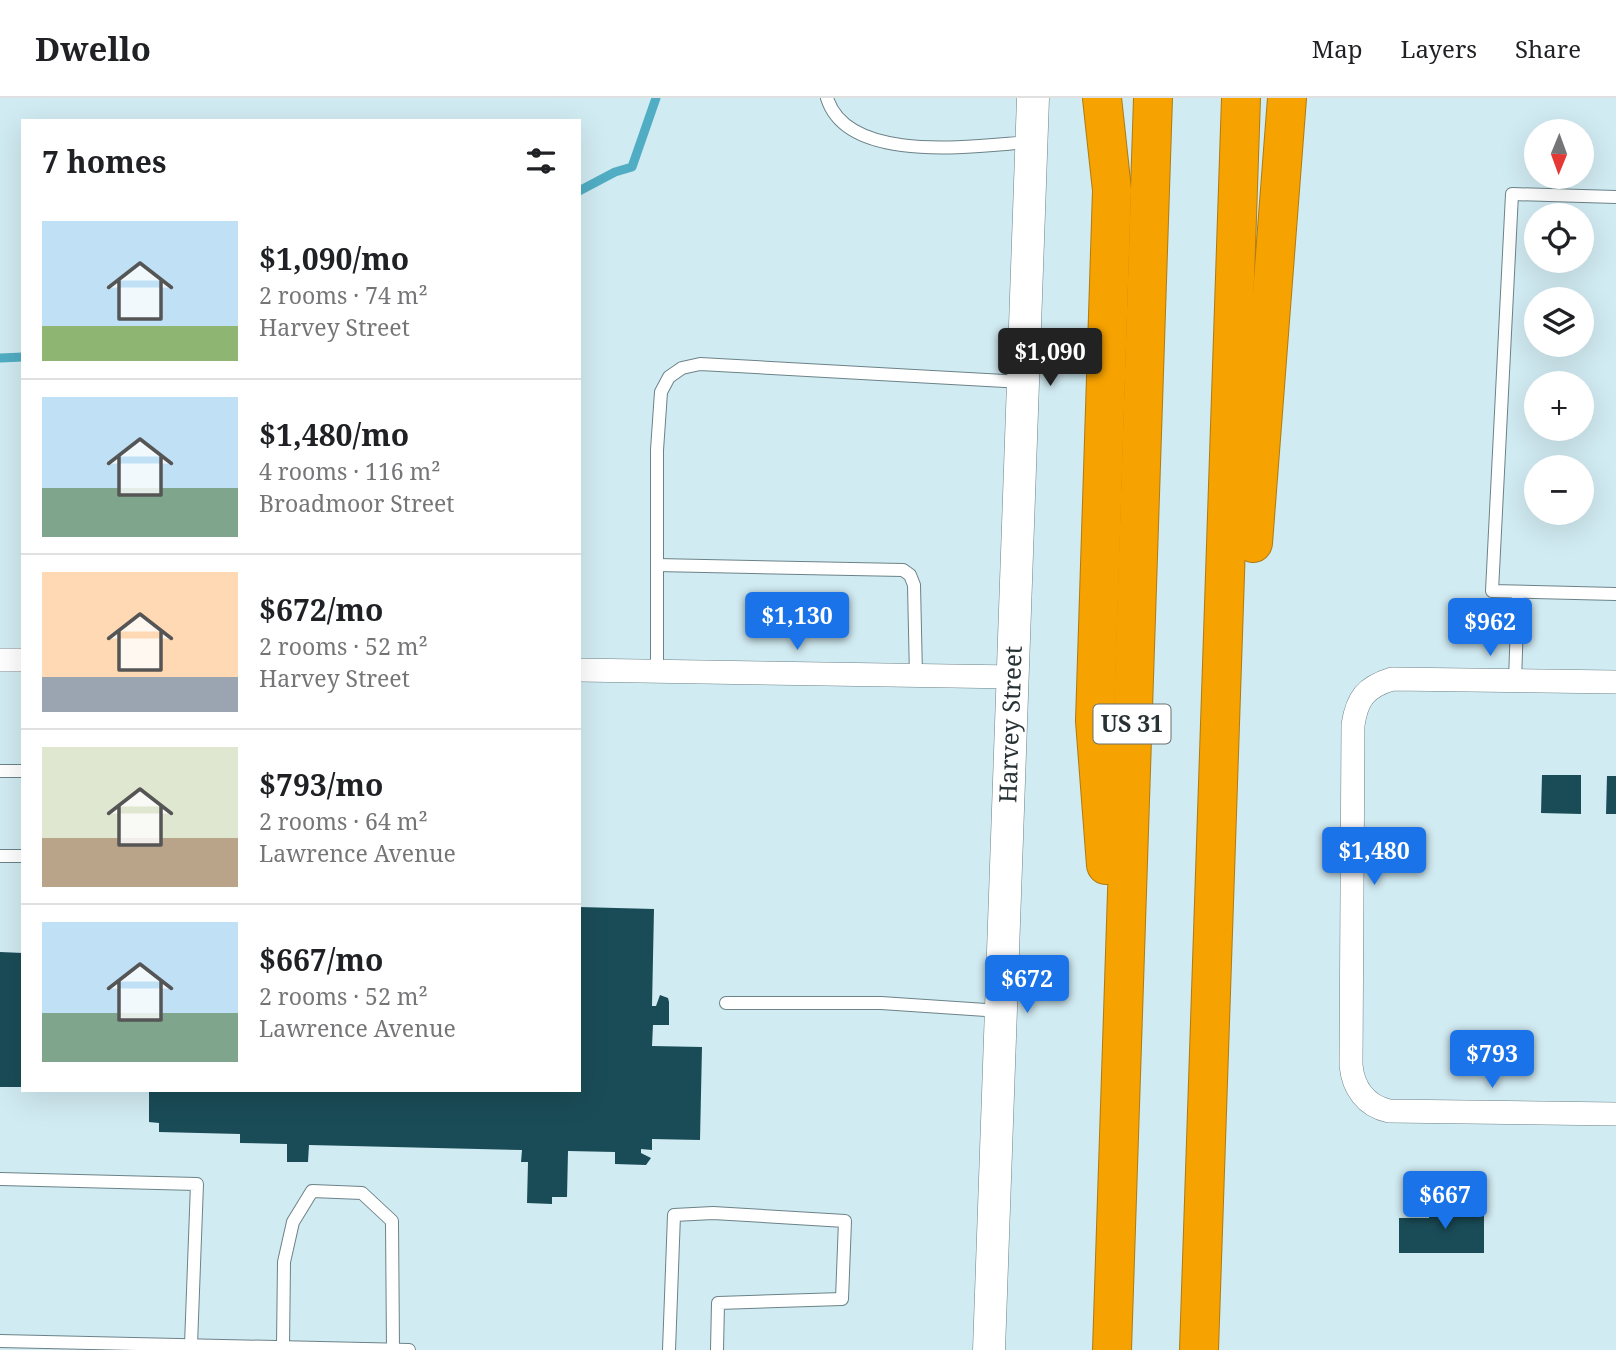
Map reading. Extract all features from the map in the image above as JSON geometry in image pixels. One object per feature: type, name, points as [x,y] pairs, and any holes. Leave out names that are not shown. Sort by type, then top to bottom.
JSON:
[{"type":"highway","points":[[1102,98],[1112,190],[1095,721],[1120,1065]]},
{"type":"highway","name":"US 31","points":[[1112,1350],[1153,98]]},
{"type":"highway","points":[[1199,1350],[1241,98]]},
{"type":"highway","points":[[1208,1110],[1241,848],[1255,499],[1287,98]]},
{"type":"street","name":"Harvey Street","points":[[989,1350],[1033,98]]},
{"type":"street","points":[[0,660],[21,660]]},
{"type":"street","points":[[581,670],[1014,677]]},
{"type":"street","points":[[1616,682],[1392,679],[1371,685],[1356,703],[1353,725],[1352,1065],[1355,1084],[1371,1103],[1389,1111],[1616,1114]]},
{"type":"lane","points":[[827,98],[836,113],[856,131],[912,148],[1032,142]]},
{"type":"lane","points":[[1616,197],[1512,194],[1492,591],[1616,594]]},
{"type":"lane","points":[[657,671],[657,450],[661,392],[669,377],[682,368],[700,364],[1024,382]]},
{"type":"lane","points":[[657,565],[903,570],[911,575],[914,584],[916,676]]},
{"type":"lane","points":[[1515,681],[1518,592]]},
{"type":"lane","points":[[0,771],[21,771]]},
{"type":"lane","points":[[0,856],[21,856]]},
{"type":"lane","points":[[726,1003],[881,1003],[1001,1011]]},
{"type":"lane","points":[[0,1179],[197,1184],[191,1345]]},
{"type":"lane","points":[[283,1346],[284,1262],[293,1222],[312,1191],[362,1193],[392,1221],[393,1349]]},
{"type":"lane","points":[[669,1350],[674,1214],[713,1213],[845,1221],[842,1299],[718,1303],[717,1350]]},
{"type":"lane","points":[[0,1341],[409,1350]]},
{"type":"building","points":[[1542,775],[1581,775],[1581,814],[1541,813]]},
{"type":"building","points":[[1607,776],[1616,776],[1616,814],[1606,814]]},
{"type":"building","points":[[581,907],[654,909],[652,1006],[656,1006],[660,995],[668,998],[669,1025],[653,1025],[652,1046],[702,1047],[700,1140],[652,1139],[652,1150],[641,1149],[641,1153],[651,1158],[646,1165],[615,1164],[615,1152],[568,1151],[567,1197],[552,1197],[552,1204],[527,1203],[528,1162],[521,1162],[522,1150],[309,1145],[308,1162],[287,1162],[287,1144],[240,1143],[240,1134],[159,1132],[159,1123],[149,1122],[149,1092],[581,1092]]},
{"type":"building","points":[[0,952],[21,953],[21,1087],[0,1087]]},
{"type":"building","points":[[1455,1203],[1484,1203],[1484,1253],[1399,1253],[1399,1218],[1429,1218],[1429,1210],[1454,1211]]},
{"type":"waterway","points":[[581,190],[615,172],[632,167],[656,98]]},
{"type":"waterway","points":[[0,358],[21,357]]}]
